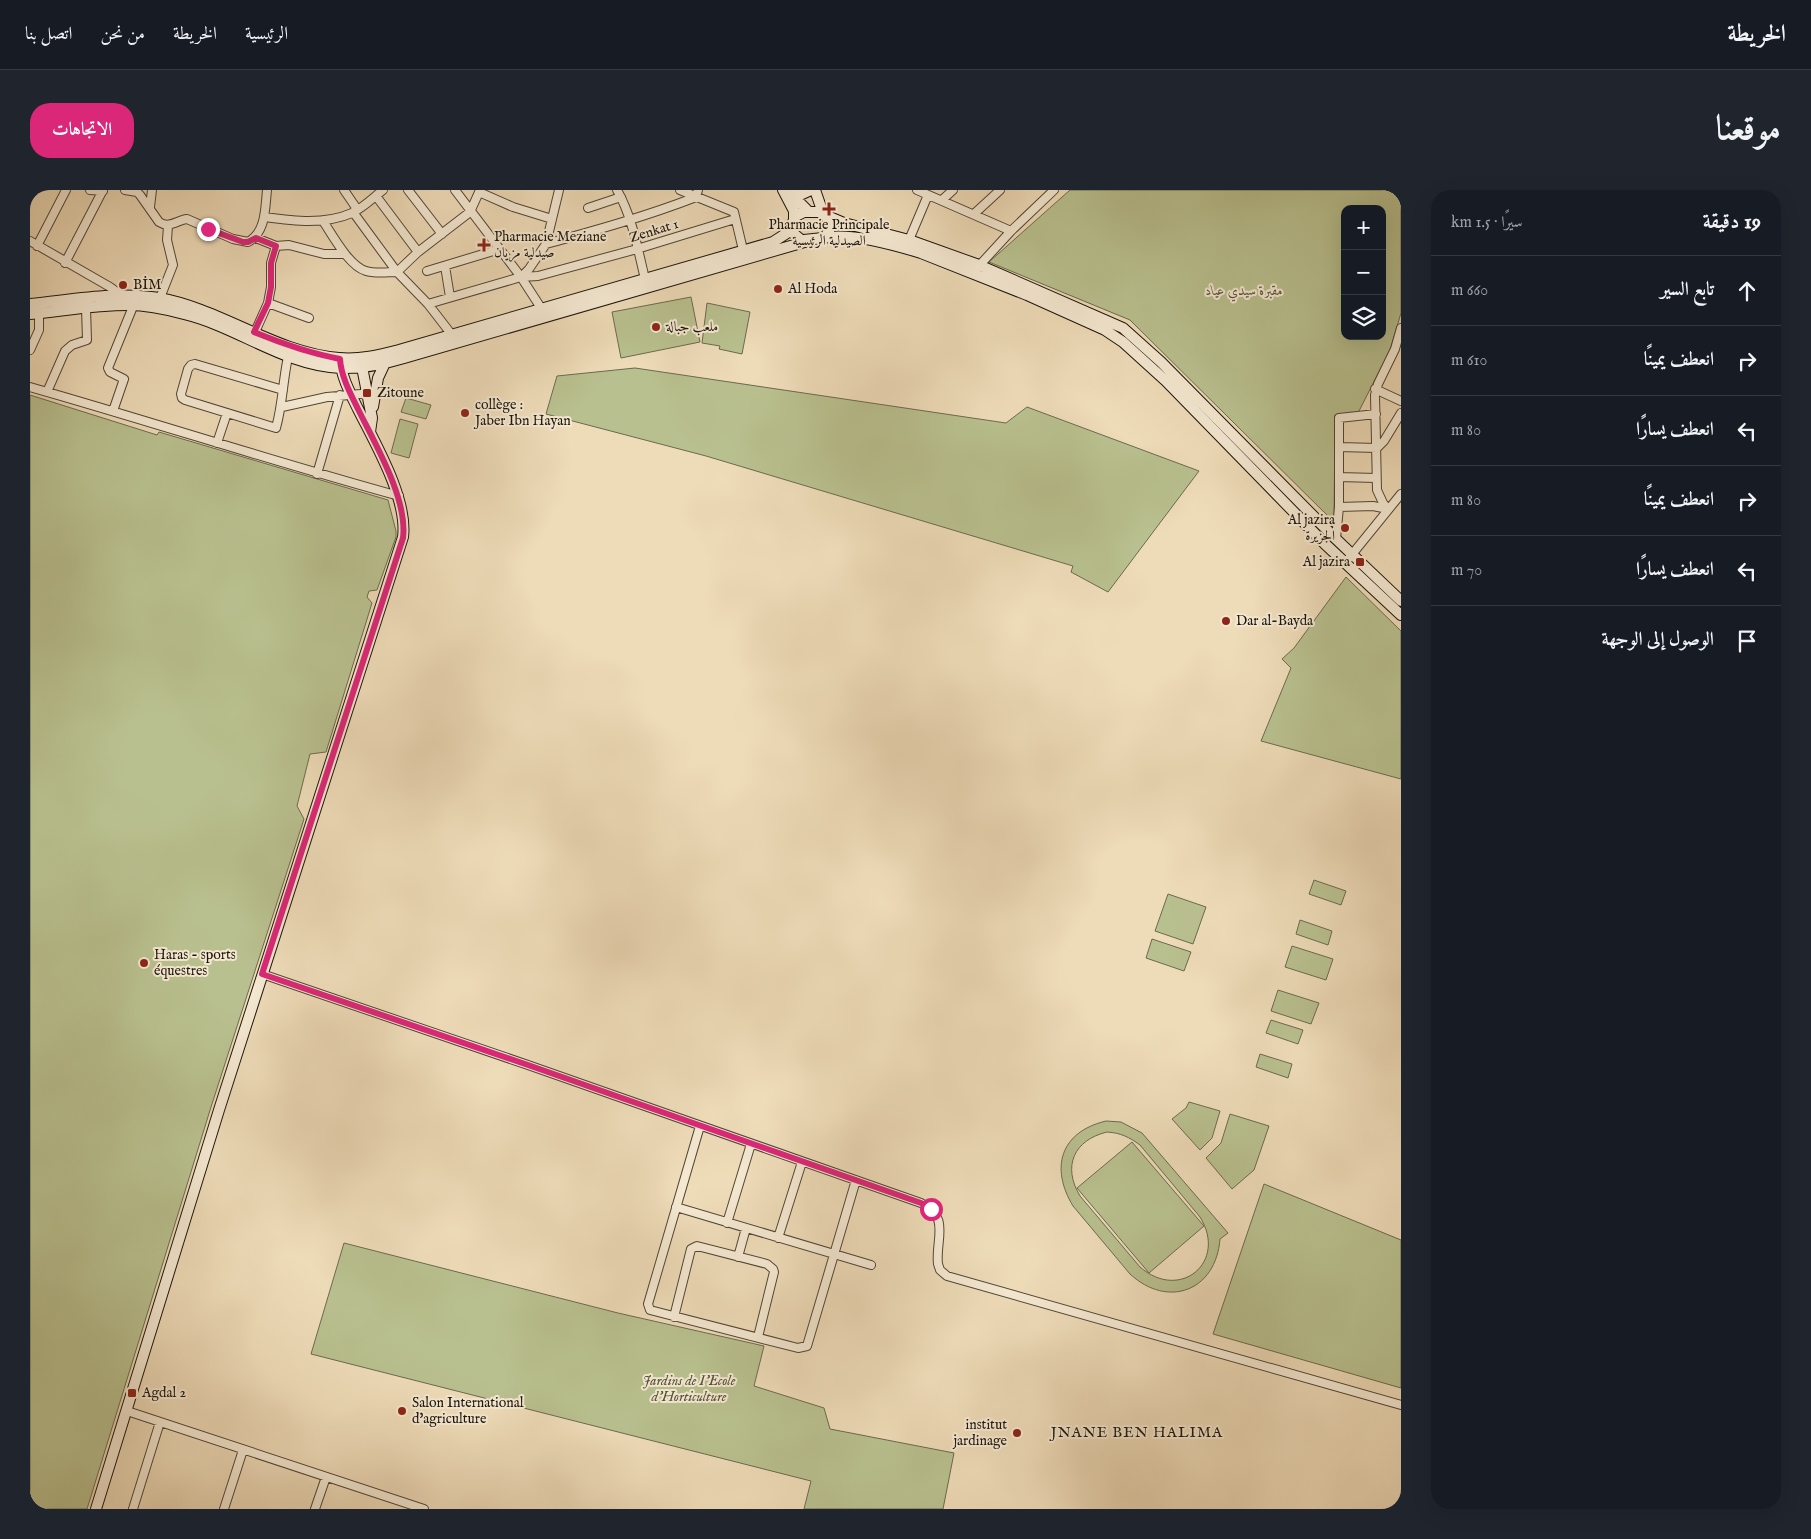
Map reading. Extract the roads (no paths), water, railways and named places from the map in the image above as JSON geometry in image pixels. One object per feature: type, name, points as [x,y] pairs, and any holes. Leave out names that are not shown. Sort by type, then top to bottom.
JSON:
[{"type":"main road","points":[[786,191],[800,195],[813,190]]},
{"type":"main road","points":[[810,211],[813,190]]},
{"type":"main road","points":[[813,190],[829,219],[830,228],[823,238]]},
{"type":"main road","points":[[786,191],[810,211]]},
{"type":"main road","points":[[786,191],[794,210],[792,228],[796,236],[811,241]]},
{"type":"main road","points":[[35,313],[130,305],[155,307],[200,318],[290,351],[314,354],[340,363],[385,363],[545,313],[645,279],[781,238],[787,233],[800,214],[810,211],[825,214],[854,227],[910,240],[1056,303],[1105,330],[1169,378],[1336,539],[1349,559]]},
{"type":"main road","points":[[361,363],[452,335],[545,313],[823,238],[841,236],[904,248],[976,269]]},
{"type":"main road","points":[[30,304],[121,296],[160,298],[208,312],[254,332],[290,351]]},
{"type":"main road","points":[[96,1509],[154,1317],[262,974],[403,538],[404,521],[399,496],[351,395],[340,363]]},
{"type":"main road","points":[[361,363],[371,393],[372,418],[370,433]]},
{"type":"main road","points":[[371,393],[385,363]]},
{"type":"main road","points":[[1169,378],[1399,607]]},
{"type":"street","points":[[30,194],[32,190]]},
{"type":"street","points":[[66,190],[34,244],[110,287],[130,305],[132,312],[108,368],[110,372],[122,377],[124,380],[113,411]]},
{"type":"street","points":[[65,263],[103,191],[90,190]]},
{"type":"street","points":[[125,190],[137,192],[160,222],[168,226],[188,219],[239,241],[248,242],[256,238],[260,231],[265,217],[267,190]]},
{"type":"street","points":[[150,208],[152,190]]},
{"type":"street","points":[[344,190],[355,210],[397,272],[428,304],[452,335]]},
{"type":"street","points":[[265,217],[323,221],[355,210],[383,190]]},
{"type":"street","points":[[408,190],[442,234]]},
{"type":"street","points":[[455,190],[521,277],[545,313]]},
{"type":"street","points":[[521,277],[529,269],[546,244],[559,190]]},
{"type":"street","points":[[680,190],[697,194],[734,212],[743,250]]},
{"type":"street","points":[[917,190],[1011,231]]},
{"type":"street","points":[[942,200],[953,190]]},
{"type":"street","points":[[974,214],[1000,190]]},
{"type":"street","points":[[976,269],[1011,231],[1054,190]]},
{"type":"street","points":[[323,221],[345,254],[356,266],[366,272],[397,272],[418,252],[470,212],[479,191],[513,208],[552,219]]},
{"type":"street","points":[[588,208],[619,194],[630,221],[645,279]]},
{"type":"street","points":[[546,244],[630,221],[697,194]]},
{"type":"street","points":[[910,240],[928,195]]},
{"type":"street","points":[[376,196],[418,252]]},
{"type":"street","name":"Zenkat 1","points":[[428,304],[521,277],[538,276],[637,249],[735,219]]},
{"type":"street","points":[[160,298],[173,264],[167,240],[168,226]]},
{"type":"street","points":[[256,238],[276,246],[289,246],[324,254],[345,254]]},
{"type":"street","points":[[254,332],[268,303],[271,287],[271,263],[276,246]]},
{"type":"street","points":[[427,271],[500,249]]},
{"type":"street","points":[[445,266],[450,297]]},
{"type":"street","points":[[268,303],[309,318]]},
{"type":"street","points":[[47,392],[65,351],[72,345],[87,340],[86,308]]},
{"type":"street","points":[[30,350],[39,330],[35,313]]},
{"type":"street","points":[[1388,509],[1380,496],[1376,478],[1376,389],[1395,349],[1401,328]]},
{"type":"street","points":[[283,390],[195,364],[191,365],[188,369],[180,394],[182,398],[276,428],[282,406],[290,351]]},
{"type":"street","points":[[30,387],[317,474],[399,496]]},
{"type":"street","points":[[1376,389],[1401,401]]},
{"type":"street","points":[[282,406],[340,396],[371,393]]},
{"type":"street","points":[[317,474],[340,396]]},
{"type":"street","points":[[217,443],[227,413]]},
{"type":"street","points":[[1339,447],[1377,448],[1384,441],[1401,413]]},
{"type":"street","points":[[1336,539],[1339,507],[1339,418],[1376,414]]},
{"type":"street","points":[[1376,428],[1389,432]]},
{"type":"street","points":[[1339,477],[1376,478]]},
{"type":"street","points":[[1349,559],[1401,494]]},
{"type":"street","points":[[1339,507],[1373,506],[1388,509]]},
{"type":"street","points":[[262,974],[921,1203],[931,1209],[937,1217],[940,1226],[938,1264],[940,1270],[946,1276],[1401,1405]]},
{"type":"street","points":[[700,1126],[648,1304],[650,1310],[798,1348],[807,1346],[856,1180]]},
{"type":"street","points":[[728,1223],[751,1144]]},
{"type":"street","points":[[778,1238],[802,1162]]},
{"type":"street","points":[[676,1207],[871,1265]]},
{"type":"street","points":[[738,1257],[746,1228]]},
{"type":"street","points":[[674,1317],[684,1272],[693,1248],[697,1246],[767,1264],[773,1269],[774,1272],[758,1337]]},
{"type":"street","points":[[127,1411],[424,1509]]},
{"type":"street","points":[[133,1509],[160,1422]]},
{"type":"street","points":[[224,1509],[243,1450]]},
{"type":"street","points":[[316,1509],[326,1477]]},
{"type":"place","name":"Pharmacie Principale الصيدلية الرئيسية","points":[[829,209]]},
{"type":"place","name":"Pharmacie Meziane صيدلية مزيان","points":[[484,245]]},
{"type":"place","name":"BİM","points":[[123,285]]},
{"type":"place","name":"Al Hoda","points":[[778,289]]},
{"type":"place","name":"ملعب جبالة","points":[[656,327]]},
{"type":"place","name":"Zitoune","points":[[367,393]]},
{"type":"place","name":"collège : Jaber Ibn Hayan","points":[[465,413]]},
{"type":"place","name":"Al jazira الجزيرة","points":[[1345,528]]},
{"type":"place","name":"Al jazira","points":[[1360,562]]},
{"type":"place","name":"Dar al-Bayda","points":[[1226,621]]},
{"type":"place","name":"Haras - sports équestres","points":[[144,963]]},
{"type":"place","name":"Agdal 2","points":[[132,1393]]},
{"type":"place","name":"Salon International d'agriculture","points":[[402,1411]]},
{"type":"place","name":"institut jardinage","points":[[1017,1433]]},
{"type":"district","name":"JNANE BEN HALIMA","points":[[1137,1432]]},
{"type":"park label","name":"مقبرة سيدي عياد","points":[[1244,291]]},
{"type":"park label","name":"Jardins de I'Ecole d'Horticulture","points":[[689,1390]]}]
